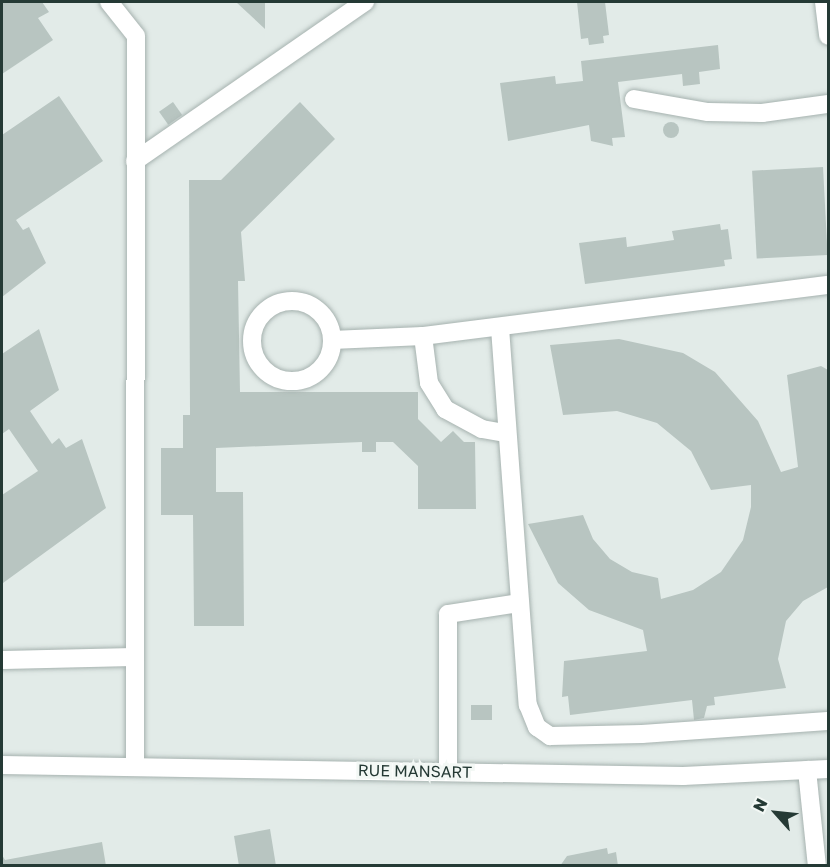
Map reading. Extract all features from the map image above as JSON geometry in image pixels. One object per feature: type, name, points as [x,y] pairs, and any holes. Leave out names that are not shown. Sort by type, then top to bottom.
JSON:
[{"type":"street","points":[[109,2],[136,36],[135,765]]},
{"type":"street","points":[[135,161],[364,2]]},
{"type":"street","points":[[824,2],[828,36]]},
{"type":"street","points":[[634,99],[708,112],[762,113],[828,104]]},
{"type":"street","points":[[332,340],[423,336],[500,328],[828,285]]},
{"type":"street","points":[[290,301],[319,312],[332,340],[324,365],[294,380],[263,369],[252,344],[267,310],[290,301]]},
{"type":"street","points":[[500,328],[528,705],[537,727],[550,736],[828,721]]},
{"type":"street","points":[[423,336],[429,383],[445,409],[482,429],[506,433]]},
{"type":"street","points":[[448,772],[448,614],[519,603]]},
{"type":"street","points":[[2,660],[135,657]]},
{"type":"street","name":"RUE MANSART","points":[[2,765],[135,765],[683,776],[828,769]]},
{"type":"street","points":[[807,770],[817,866]]},
{"type":"building","points":[[2,2],[42,2],[49,12],[38,18],[53,40],[2,74]]},
{"type":"building","points":[[236,2],[265,2],[265,29]]},
{"type":"building","points":[[577,2],[605,2],[609,35],[603,36],[604,43],[589,45],[588,38],[581,39]]},
{"type":"building","points":[[718,45],[720,69],[699,72],[700,84],[683,86],[682,74],[618,82],[625,137],[612,138],[613,146],[591,141],[589,125],[508,141],[500,83],[555,76],[556,84],[583,81],[581,61]]},
{"type":"building","points":[[59,96],[103,161],[16,220],[23,230],[29,227],[46,263],[2,297],[2,135]]},
{"type":"building","points":[[173,102],[182,115],[168,125],[159,112]]},
{"type":"building","points":[[300,102],[335,139],[241,232],[245,281],[238,281],[240,392],[418,392],[418,419],[441,442],[453,431],[464,442],[475,442],[476,509],[418,509],[418,466],[393,442],[376,442],[376,452],[362,452],[362,442],[216,448],[216,492],[243,492],[244,626],[194,626],[193,515],[161,515],[161,448],[183,448],[183,415],[190,415],[189,180],[221,180]]},
{"type":"building","points":[[671,122],[679,130],[671,138],[663,130]]},
{"type":"building","points":[[823,167],[828,255],[757,259],[752,171]]},
{"type":"building","points":[[720,224],[721,230],[728,229],[732,259],[724,260],[725,266],[585,284],[579,243],[626,237],[627,247],[674,240],[672,231]]},
{"type":"building","points":[[39,329],[59,390],[30,411],[52,444],[59,438],[66,448],[82,439],[106,508],[3,583],[2,495],[38,471],[9,429],[2,434],[2,354]]},
{"type":"building","points":[[619,339],[683,353],[715,372],[758,421],[781,472],[798,467],[787,375],[821,366],[828,370],[828,587],[803,601],[786,621],[778,659],[786,688],[714,697],[715,705],[707,706],[704,718],[694,720],[692,700],[570,715],[568,696],[562,697],[564,661],[647,651],[643,630],[589,610],[558,583],[528,524],[583,515],[593,539],[610,559],[632,572],[658,578],[661,599],[693,590],[721,572],[743,540],[751,507],[751,485],[711,490],[691,451],[657,423],[617,411],[563,415],[550,345]]},
{"type":"building","points":[[471,705],[492,705],[492,720],[471,720]]},
{"type":"building","points":[[270,829],[276,866],[239,866],[234,836]]},
{"type":"building","points":[[102,842],[106,866],[2,866],[2,855],[5,860]]},
{"type":"building","points":[[607,848],[608,854],[616,852],[618,866],[560,866],[567,856]]}]
